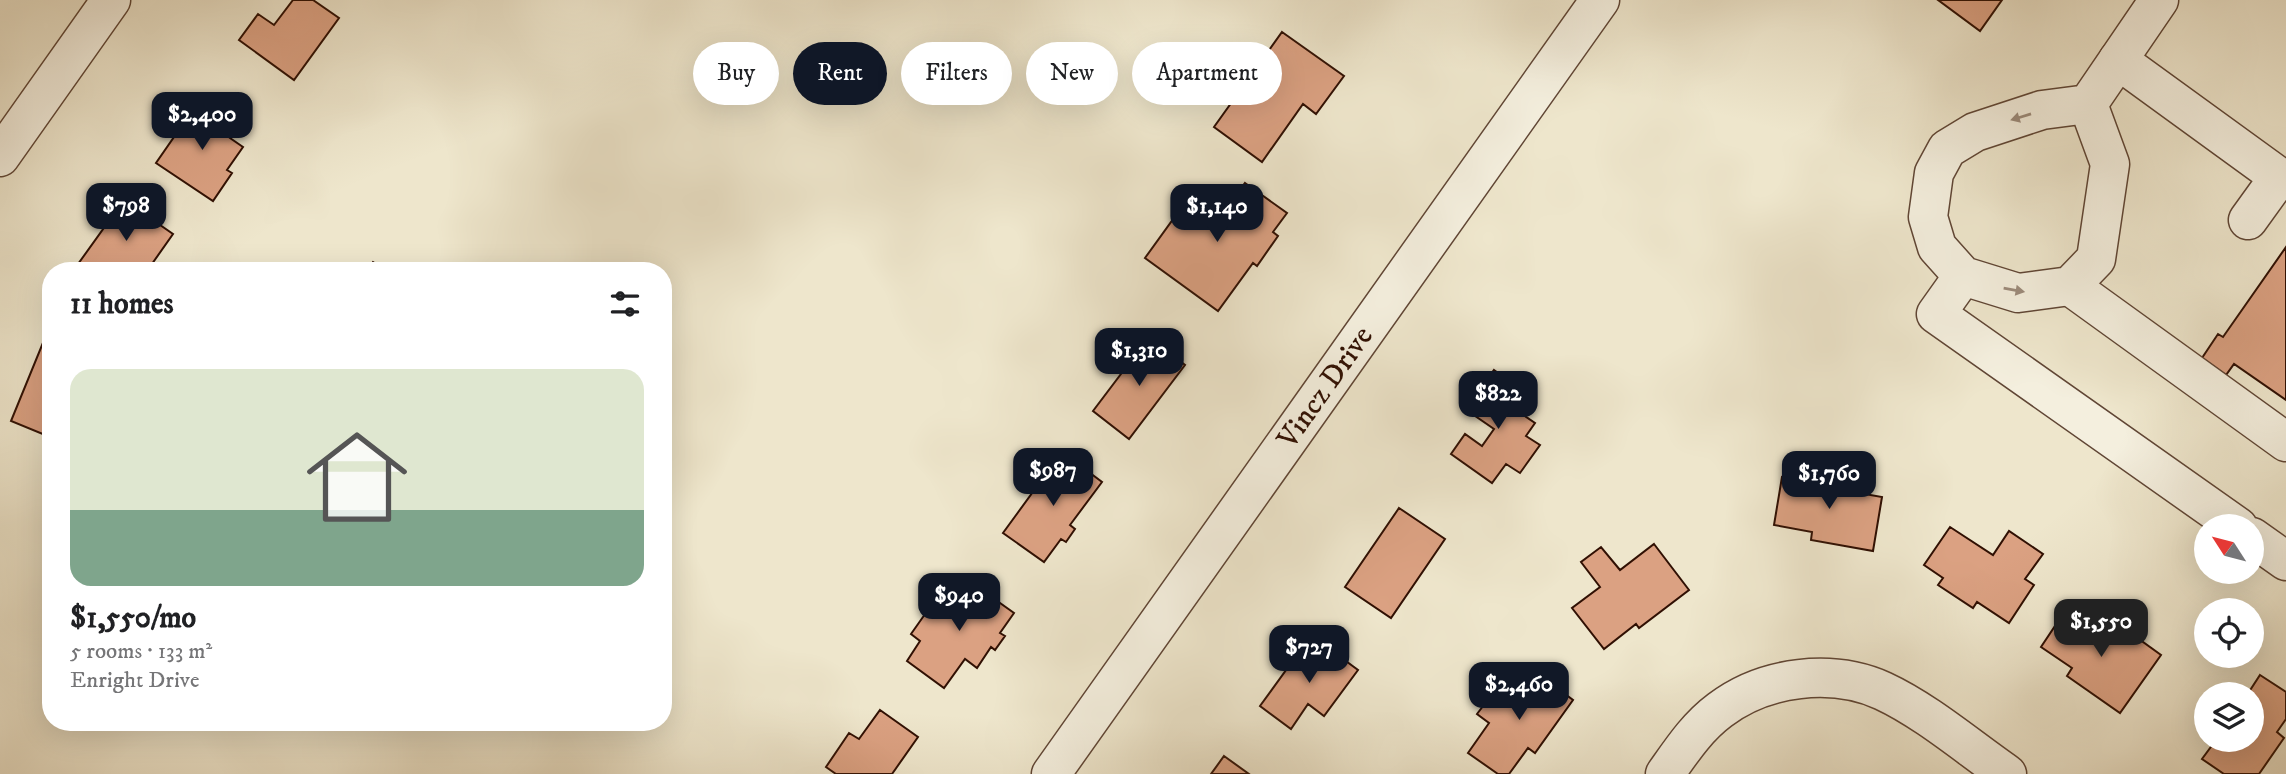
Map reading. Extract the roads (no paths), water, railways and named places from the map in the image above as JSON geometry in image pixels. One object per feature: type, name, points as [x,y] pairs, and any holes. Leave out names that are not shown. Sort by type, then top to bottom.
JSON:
[{"type":"street","points":[[0,157],[110,0]]},
{"type":"street","name":"Vincz Drive","points":[[1051,774],[1600,0]]},
{"type":"street","points":[[2088,104],[2110,164],[2096,258],[2070,286],[2018,293],[1963,276],[1937,247],[1928,217],[1934,173],[1947,149],[1975,132],[2042,110],[2088,104],[2159,0]]},
{"type":"street","points":[[2118,60],[2279,177],[2248,220]]},
{"type":"street","points":[[1963,276],[1936,314],[2220,514]]},
{"type":"street","points":[[2070,286],[2286,443]]},
{"type":"street","points":[[2264,545],[2286,561]]},
{"type":"street","points":[[1665,774],[1691,737],[1721,709],[1743,695],[1781,682],[1833,678],[1858,682],[1907,704],[2007,774]]}]
